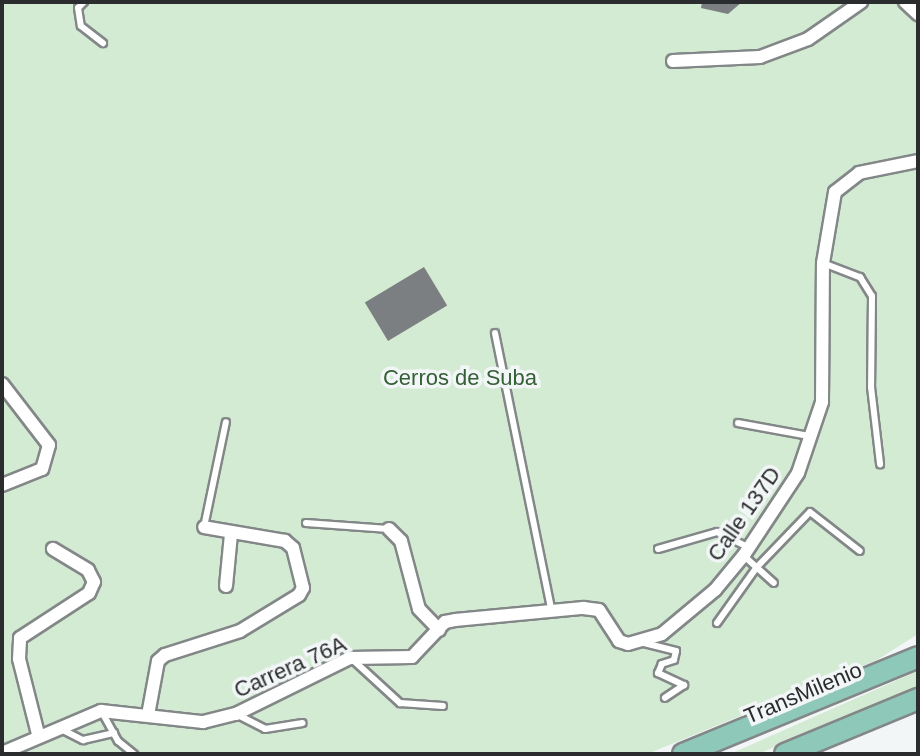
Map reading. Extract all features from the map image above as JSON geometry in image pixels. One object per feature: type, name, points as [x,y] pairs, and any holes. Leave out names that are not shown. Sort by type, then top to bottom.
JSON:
[{"type":"main road","points":[[683,754],[918,660]]},
{"type":"main road","points":[[785,754],[918,699]]},
{"type":"street","points":[[673,61],[760,57],[808,39],[861,2]]},
{"type":"street","points":[[905,2],[918,14]]},
{"type":"street","name":"Calle 137D","points":[[640,643],[683,618],[747,551],[785,498],[811,436],[824,385],[823,263],[830,205],[842,184],[859,173],[918,161]]},
{"type":"street","points":[[2,384],[49,445],[42,469],[2,485]]},
{"type":"street","points":[[148,715],[158,661],[240,631],[299,595],[303,575],[293,548],[285,541],[204,527]]},
{"type":"street","points":[[389,529],[401,541],[419,609],[439,630]]},
{"type":"street","points":[[226,586],[231,534]]},
{"type":"street","points":[[38,734],[19,659],[20,638],[93,588],[88,570],[53,549]]},
{"type":"street","name":"Carrera 76A","points":[[2,753],[54,727],[101,711],[203,722],[236,714],[350,658],[412,657],[439,630],[455,620],[599,610],[619,641],[640,643]]},
{"type":"lane","points":[[84,2],[78,8],[81,26],[103,43]]},
{"type":"lane","points":[[823,263],[860,277],[872,296],[871,387],[880,464]]},
{"type":"lane","points":[[495,333],[552,612]]},
{"type":"lane","points":[[204,527],[226,422]]},
{"type":"lane","points":[[738,423],[811,436]]},
{"type":"lane","points":[[717,623],[757,567],[810,512],[860,551]]},
{"type":"lane","points":[[306,523],[389,529]]},
{"type":"lane","points":[[658,549],[717,532],[747,551],[757,567],[774,583]]},
{"type":"lane","points":[[640,643],[676,651],[674,660],[662,664],[658,673],[684,685],[665,698]]},
{"type":"lane","points":[[350,658],[385,695],[400,703],[443,706]]},
{"type":"lane","name":"TransMilenio","points":[[701,754],[918,660]]},
{"type":"lane","name":"TransMilenio","points":[[769,754],[918,692]]},
{"type":"lane","points":[[101,711],[114,733],[134,754]]},
{"type":"lane","points":[[236,714],[265,729],[303,723]]},
{"type":"lane","points":[[54,727],[83,740],[114,733]]},
{"type":"green space","name":"Cerros de Suba","points":[[2,2],[918,2],[918,634],[877,660],[647,754],[2,754]]},
{"type":"green space","points":[[918,671],[918,686],[898,695],[758,754],[730,754]]},
{"type":"building","points":[[702,2],[742,2],[728,14],[701,8]]},
{"type":"building","points":[[424,267],[447,306],[388,341],[365,303]]}]
